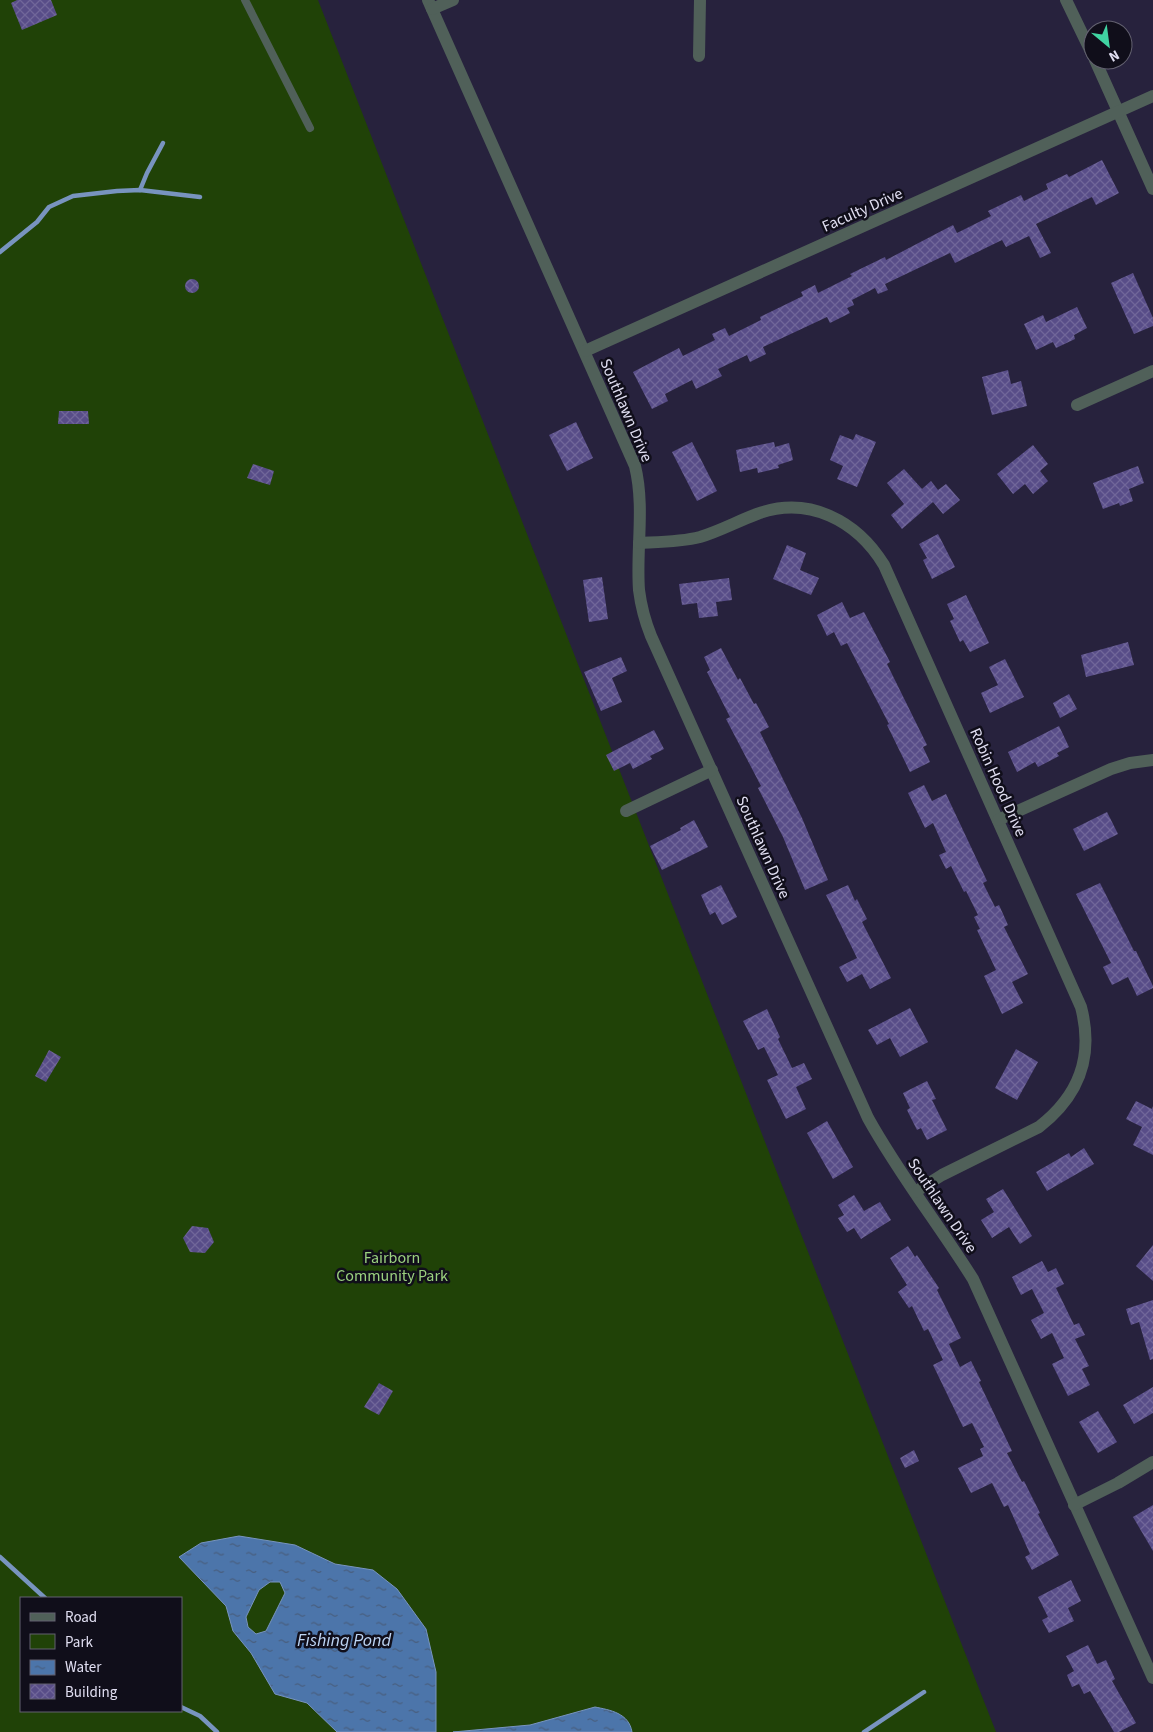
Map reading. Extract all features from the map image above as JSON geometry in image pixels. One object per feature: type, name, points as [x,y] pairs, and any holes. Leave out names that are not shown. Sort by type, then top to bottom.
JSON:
[{"type":"street","points":[[430,5],[452,0]]},
{"type":"street","points":[[699,56],[700,0]]},
{"type":"street","points":[[1066,0],[1083,35]]},
{"type":"street","name":"Southlawn Drive","points":[[430,5],[635,466],[640,496],[639,590],[646,622],[868,1118],[887,1153],[951,1244],[973,1279],[1153,1678]]},
{"type":"street","points":[[1099,70],[1153,190]]},
{"type":"street","name":"Faculty Drive","points":[[585,351],[1153,96]]},
{"type":"street","points":[[1077,405],[1153,371]]},
{"type":"street","name":"Robin Hood Drive","points":[[639,543],[682,541],[721,530],[758,514],[784,509],[803,509],[821,512],[839,519],[853,528],[877,554],[884,565],[1081,1007],[1086,1034],[1084,1063],[1075,1088],[1065,1103],[1039,1127],[949,1171],[915,1192]]},
{"type":"street","points":[[998,820],[1111,769],[1130,763],[1153,760]]},
{"type":"street","points":[[626,811],[712,770]]},
{"type":"street","points":[[1074,1505],[1118,1483],[1153,1462]]},
{"type":"lane","points":[[245,0],[310,128]]},
{"type":"green space","name":"Fairborn Community Park","points":[[0,0],[318,0],[996,1732],[0,1732]]},
{"type":"water","name":"Fishing Pond","points":[[239,1536],[295,1545],[335,1564],[373,1570],[397,1589],[426,1629],[436,1672],[436,1732],[337,1732],[307,1703],[275,1694],[251,1653],[233,1631],[226,1606],[179,1557],[201,1543]],"holes":[[[270,1582],[280,1582],[285,1593],[266,1631],[256,1634],[248,1627],[246,1617],[259,1590]]]},
{"type":"water","points":[[595,1707],[613,1711],[623,1717],[627,1720],[632,1732],[453,1732],[530,1725]]},
{"type":"building","points":[[17,0],[51,0],[57,15],[22,30],[11,3]]},
{"type":"building","points":[[1102,160],[1119,193],[1096,205],[1092,197],[1036,224],[1051,253],[1040,258],[1029,236],[1006,247],[1002,240],[955,263],[950,253],[885,284],[888,290],[878,294],[875,288],[852,300],[854,305],[847,308],[850,313],[830,323],[827,317],[763,347],[766,354],[750,362],[747,355],[718,369],[722,376],[696,389],[692,380],[665,394],[668,401],[652,409],[633,372],[679,348],[683,356],[715,340],[712,334],[725,328],[729,336],[761,320],[760,317],[803,296],[801,292],[815,285],[818,293],[852,276],[850,274],[885,257],[886,260],[953,225],[957,233],[991,216],[988,211],[1021,195],[1024,201],[1048,189],[1046,184],[1067,174],[1069,177]]},
{"type":"building","points":[[1133,273],[1153,318],[1153,326],[1134,334],[1111,283]]},
{"type":"building","points":[[189,279],[195,279],[199,286],[195,293],[189,293],[185,289],[185,283]]},
{"type":"building","points":[[1077,307],[1087,328],[1074,335],[1075,339],[1056,348],[1053,342],[1036,350],[1024,324],[1043,315],[1046,322]]},
{"type":"building","points":[[1008,370],[1011,384],[1021,381],[1027,406],[992,415],[982,377]]},
{"type":"building","points":[[59,411],[88,411],[89,424],[58,424]]},
{"type":"building","points":[[576,422],[593,458],[567,471],[549,435]]},
{"type":"building","points":[[856,434],[876,442],[857,487],[837,479],[843,466],[830,460],[840,435],[853,440]]},
{"type":"building","points":[[692,442],[717,491],[697,501],[672,452]]},
{"type":"building","points":[[774,442],[775,447],[789,443],[793,460],[778,465],[779,468],[758,473],[757,468],[740,472],[736,450]]},
{"type":"building","points":[[1033,445],[1048,464],[1040,471],[1048,481],[1033,494],[1025,484],[1013,494],[997,474]]},
{"type":"building","points":[[253,464],[274,471],[270,485],[247,478]]},
{"type":"building","points":[[1138,466],[1144,483],[1129,489],[1133,501],[1120,506],[1119,503],[1103,509],[1093,483]]},
{"type":"building","points":[[904,469],[922,489],[931,481],[938,490],[946,484],[960,500],[943,514],[933,502],[902,529],[891,515],[904,504],[887,483]]},
{"type":"building","points":[[938,534],[955,567],[932,579],[923,560],[927,558],[919,544]]},
{"type":"building","points":[[787,545],[806,553],[800,570],[819,578],[811,595],[773,579]]},
{"type":"building","points":[[602,577],[608,619],[589,622],[583,580]]},
{"type":"building","points":[[729,578],[732,600],[716,602],[718,616],[699,618],[697,603],[682,605],[679,584]]},
{"type":"building","points":[[966,595],[989,643],[970,652],[963,640],[960,642],[950,621],[954,619],[947,604]]},
{"type":"building","points":[[842,602],[850,618],[864,612],[890,662],[887,664],[927,745],[923,747],[930,762],[910,772],[887,725],[889,724],[847,643],[841,646],[834,632],[827,636],[817,615]]},
{"type":"building","points":[[1128,642],[1134,665],[1086,677],[1081,655]]},
{"type":"building","points":[[721,648],[738,680],[740,678],[769,727],[760,732],[802,818],[828,880],[805,890],[783,837],[758,788],[761,786],[726,719],[730,717],[707,672],[710,670],[704,657]]},
{"type":"building","points":[[621,657],[627,671],[612,678],[622,702],[601,711],[584,672]]},
{"type":"building","points":[[1005,659],[1024,697],[990,713],[981,693],[998,685],[989,667]]},
{"type":"building","points":[[1069,694],[1077,709],[1060,718],[1053,703]]},
{"type":"building","points":[[1059,726],[1069,747],[1057,753],[1059,756],[1038,767],[1035,762],[1017,772],[1008,752]]},
{"type":"building","points":[[654,730],[664,749],[650,756],[652,759],[633,769],[630,763],[614,771],[606,755]]},
{"type":"building","points":[[924,785],[932,801],[946,794],[987,881],[983,883],[995,907],[999,905],[1008,925],[1004,927],[1028,974],[1012,982],[1023,1003],[1002,1014],[984,976],[996,970],[977,930],[980,929],[974,917],[978,915],[951,866],[946,869],[939,855],[946,852],[933,823],[925,828],[908,793]]},
{"type":"building","points":[[1107,812],[1118,834],[1084,851],[1073,829]]},
{"type":"building","points":[[694,820],[708,847],[662,870],[650,846],[681,830],[680,828]]},
{"type":"building","points":[[1100,883],[1153,986],[1153,988],[1137,996],[1128,977],[1112,985],[1103,967],[1111,963],[1076,894]]},
{"type":"building","points":[[721,885],[737,917],[722,925],[715,912],[710,915],[701,895]]},
{"type":"building","points":[[848,885],[855,901],[857,899],[867,919],[862,922],[891,978],[870,989],[862,974],[847,982],[839,967],[857,958],[826,895]]},
{"type":"building","points":[[910,1008],[928,1042],[900,1057],[890,1038],[877,1045],[868,1030]]},
{"type":"building","points":[[767,1009],[780,1037],[778,1039],[792,1068],[804,1063],[812,1079],[796,1087],[806,1109],[786,1119],[767,1080],[778,1075],[764,1047],[758,1050],[743,1021]]},
{"type":"building","points":[[1016,1049],[1038,1062],[1017,1100],[995,1088]]},
{"type":"building","points":[[49,1050],[61,1057],[46,1082],[35,1076]]},
{"type":"building","points":[[927,1081],[936,1099],[932,1100],[947,1130],[927,1140],[921,1128],[917,1130],[907,1110],[910,1108],[903,1093]]},
{"type":"building","points":[[1136,1101],[1152,1109],[1153,1106],[1153,1155],[1133,1145],[1142,1127],[1126,1119]]},
{"type":"building","points":[[827,1121],[853,1167],[833,1179],[807,1133]]},
{"type":"building","points":[[1084,1148],[1094,1164],[1047,1191],[1036,1172],[1069,1153],[1071,1157]]},
{"type":"building","points":[[1003,1189],[1032,1236],[1020,1244],[1009,1227],[992,1238],[981,1220],[994,1212],[986,1199]]},
{"type":"building","points":[[854,1195],[864,1211],[880,1202],[891,1220],[861,1239],[854,1228],[847,1232],[838,1218],[844,1215],[838,1205]]},
{"type":"building","points":[[192,1226],[208,1228],[214,1242],[205,1253],[190,1252],[183,1238]]},
{"type":"building","points":[[1153,1245],[1153,1281],[1136,1266]]},
{"type":"building","points":[[908,1246],[915,1257],[917,1255],[939,1288],[937,1290],[961,1338],[949,1344],[960,1367],[971,1361],[1012,1451],[1007,1453],[1022,1482],[1024,1481],[1059,1555],[1032,1570],[1025,1557],[1030,1554],[1008,1505],[1004,1507],[992,1483],[971,1493],[958,1468],[983,1456],[980,1449],[984,1447],[972,1423],[963,1427],[933,1365],[943,1360],[928,1329],[924,1331],[912,1306],[909,1308],[898,1292],[907,1285],[890,1258]]},
{"type":"building","points":[[1042,1261],[1048,1272],[1056,1268],[1064,1284],[1056,1288],[1074,1325],[1079,1323],[1085,1335],[1075,1339],[1089,1366],[1082,1369],[1090,1385],[1068,1396],[1052,1364],[1064,1358],[1052,1333],[1041,1339],[1031,1320],[1044,1313],[1032,1289],[1021,1295],[1012,1277]]},
{"type":"building","points":[[1153,1300],[1153,1359],[1150,1360],[1139,1322],[1131,1325],[1126,1309]]},
{"type":"building","points":[[379,1383],[393,1391],[379,1415],[364,1407]]},
{"type":"building","points":[[1153,1387],[1153,1413],[1134,1424],[1123,1405]]},
{"type":"building","points":[[1098,1411],[1117,1442],[1098,1453],[1079,1422]]},
{"type":"building","points":[[914,1450],[919,1461],[905,1468],[900,1458]]},
{"type":"building","points":[[1153,1505],[1153,1551],[1133,1517]]},
{"type":"building","points":[[1071,1580],[1081,1601],[1068,1608],[1074,1621],[1049,1633],[1042,1620],[1048,1617],[1038,1597]]},
{"type":"building","points":[[1088,1645],[1097,1664],[1106,1660],[1115,1679],[1112,1681],[1136,1723],[1119,1732],[1114,1732],[1090,1691],[1084,1694],[1079,1684],[1072,1687],[1067,1675],[1074,1671],[1066,1656]]},
{"type":"waterway","points":[[140,190],[163,143]]},
{"type":"waterway","points":[[0,252],[37,222],[49,207],[73,196],[140,190],[200,197]]},
{"type":"waterway","points":[[0,1557],[44,1597]]},
{"type":"waterway","points":[[864,1732],[924,1692]]},
{"type":"waterway","points":[[182,1707],[200,1716],[217,1732]]}]
